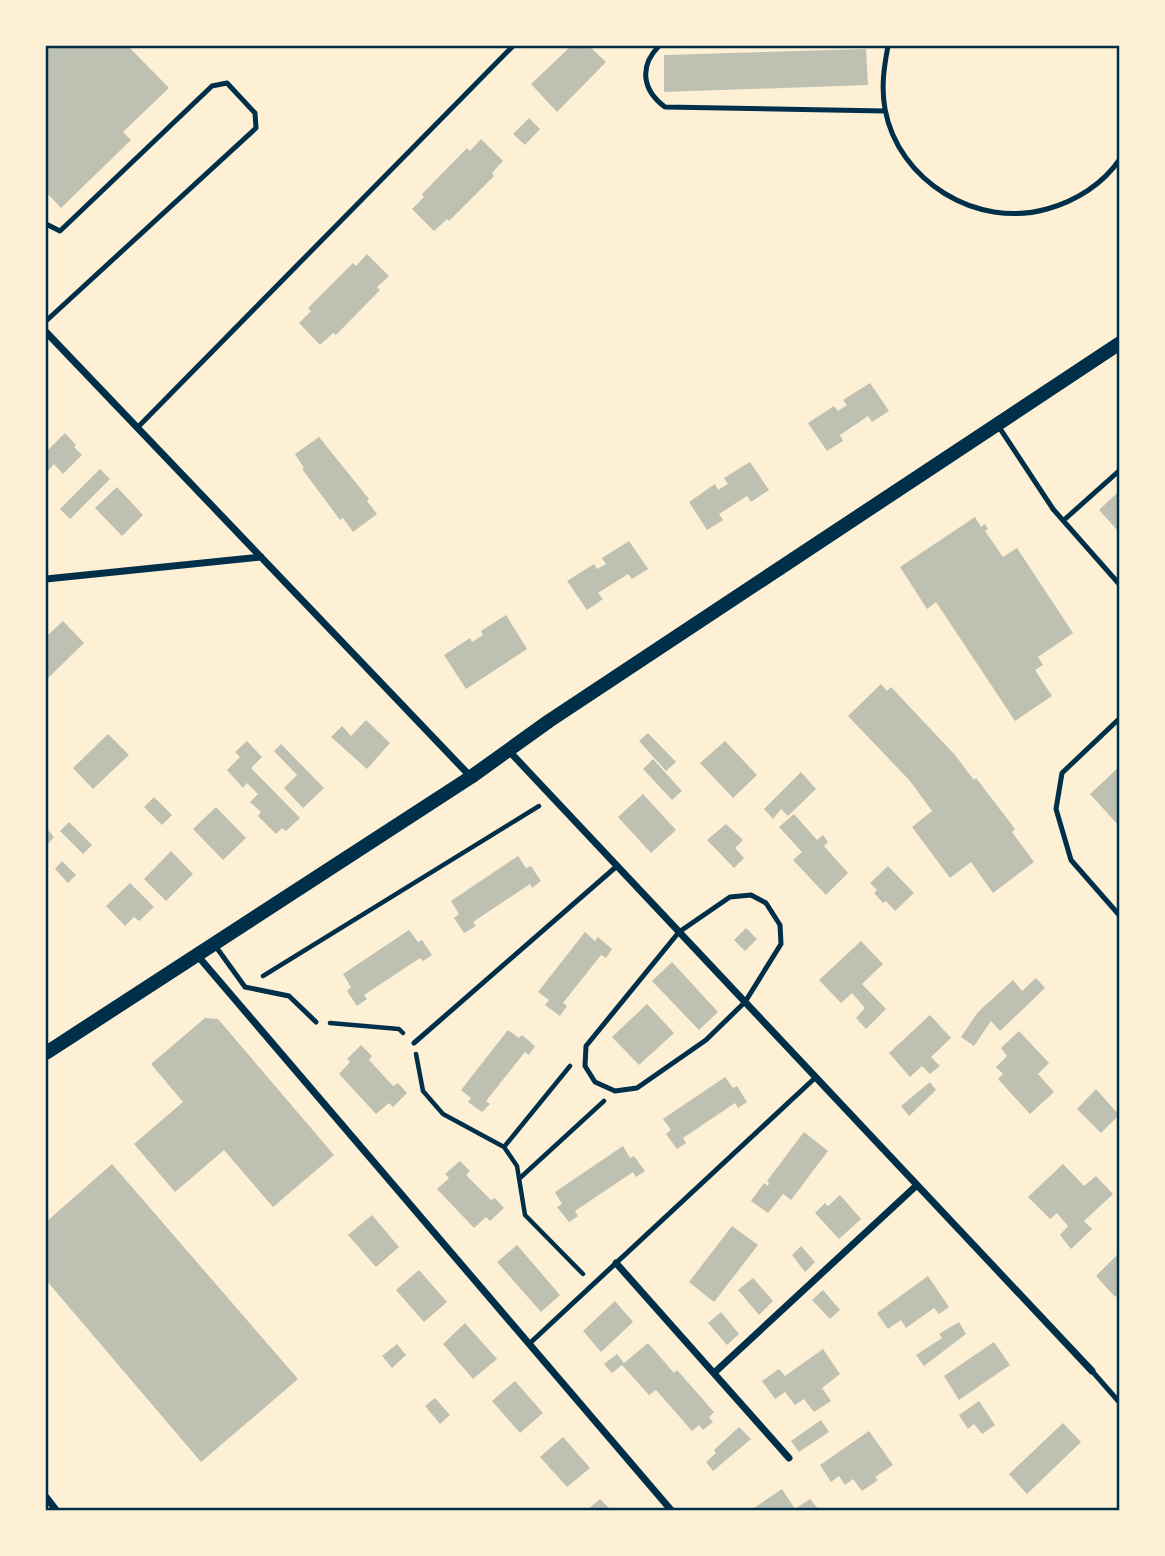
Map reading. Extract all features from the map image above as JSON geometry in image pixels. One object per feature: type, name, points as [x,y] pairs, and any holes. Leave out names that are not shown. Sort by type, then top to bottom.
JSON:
[{"type":"main road","points":[[46,1053],[471,777],[549,721],[1119,343]]},
{"type":"street","points":[[46,332],[471,777]]},
{"type":"street","points":[[46,579],[261,557]]},
{"type":"street","points":[[509,751],[1092,1371]]},
{"type":"street","points":[[197,955],[671,1510]]},
{"type":"street","points":[[714,1373],[917,1185]]},
{"type":"street","points":[[616,1263],[789,1458]]},
{"type":"street","points":[[46,1497],[56,1510]]},
{"type":"lane","points":[[137,428],[513,46]]},
{"type":"lane","points":[[659,46],[648,57],[646,80],[653,98],[665,107],[886,111]]},
{"type":"lane","points":[[888,46],[883,89],[886,111],[902,152],[932,186],[961,203],[993,212],[1038,212],[1059,206],[1098,183],[1119,159]]},
{"type":"lane","points":[[46,224],[61,231],[212,86],[227,83],[255,113],[256,128],[46,321]]},
{"type":"lane","points":[[997,424],[1053,509],[1119,585]]},
{"type":"lane","points":[[1064,520],[1119,470]]},
{"type":"lane","points":[[1119,718],[1062,773],[1056,809],[1071,860],[1119,916]]},
{"type":"lane","points":[[414,1043],[617,866]]},
{"type":"lane","points":[[751,895],[766,903],[780,925],[781,944],[745,1002],[706,1040],[636,1088],[615,1091],[595,1082],[585,1066],[586,1046],[680,932],[730,897],[751,895]]},
{"type":"lane","points":[[214,944],[245,987],[289,996],[316,1022]]},
{"type":"lane","points":[[529,1344],[816,1077]]},
{"type":"lane","points":[[1092,1371],[1119,1403]]},
{"type":"path","points":[[245,987],[553,798]]},
{"type":"path","points":[[316,1022],[399,1029],[414,1043],[424,1091],[443,1114],[504,1147],[517,1166],[525,1216],[593,1284]]},
{"type":"path","points":[[504,1147],[586,1046]]},
{"type":"path","points":[[519,1178],[615,1091]]},
{"type":"building","points":[[46,46],[128,46],[169,88],[123,132],[131,140],[61,208],[46,192]]},
{"type":"building","points":[[567,46],[589,46],[606,62],[557,112],[531,84],[569,48]]},
{"type":"building","points":[[866,49],[868,85],[664,92],[664,55]]},
{"type":"building","points":[[529,118],[540,129],[525,145],[513,134]]},
{"type":"building","points":[[481,139],[503,161],[492,173],[494,176],[449,221],[447,219],[434,231],[412,209],[424,197],[422,194],[467,148],[470,151]]},
{"type":"building","points":[[367,254],[389,276],[377,287],[380,290],[336,335],[333,333],[320,345],[299,323],[311,311],[308,308],[353,263],[356,266]]},
{"type":"building","points":[[870,383],[889,411],[872,422],[868,416],[840,435],[843,441],[827,451],[808,423],[834,406],[838,411],[847,405],[843,400]]},
{"type":"building","points":[[65,433],[82,455],[63,474],[54,464],[46,473],[46,452]]},
{"type":"building","points":[[319,437],[369,499],[367,501],[377,514],[353,532],[343,518],[340,520],[302,469],[304,468],[295,454]]},
{"type":"building","points":[[750,462],[769,490],[751,502],[747,496],[719,514],[723,520],[707,530],[689,502],[715,484],[718,490],[728,484],[724,478]]},
{"type":"building","points":[[100,469],[110,479],[70,519],[60,509]]},
{"type":"building","points":[[117,487],[143,515],[122,536],[95,508]]},
{"type":"building","points":[[1119,491],[1119,532],[1099,510]]},
{"type":"building","points":[[975,517],[981,527],[985,524],[988,529],[985,531],[1003,557],[1017,548],[1073,633],[1038,657],[1043,665],[1035,670],[1052,696],[1015,721],[936,602],[927,609],[900,567]]},
{"type":"building","points":[[629,541],[648,569],[632,579],[628,574],[598,593],[603,599],[587,610],[567,581],[594,564],[597,569],[606,564],[602,558]]},
{"type":"building","points":[[506,615],[527,649],[466,689],[444,655],[470,638],[472,642],[483,635],[481,631]]},
{"type":"building","points":[[63,621],[84,643],[46,680],[46,637]]},
{"type":"building","points":[[881,684],[887,691],[891,687],[955,755],[974,780],[976,778],[1015,829],[1012,832],[1034,862],[993,893],[971,862],[950,878],[912,827],[932,811],[910,781],[848,716]]},
{"type":"building","points":[[366,720],[390,743],[367,769],[331,737],[342,726],[351,736]]},
{"type":"building","points":[[648,733],[676,762],[666,771],[639,741]]},
{"type":"building","points":[[108,734],[129,755],[93,789],[73,768]]},
{"type":"building","points":[[247,741],[262,757],[251,768],[300,818],[286,831],[282,828],[276,834],[258,816],[261,812],[250,802],[258,794],[247,783],[243,788],[227,770],[240,757],[235,752]]},
{"type":"building","points":[[725,741],[757,775],[733,798],[700,763]]},
{"type":"building","points":[[281,744],[324,788],[303,808],[284,788],[297,775],[274,751]]},
{"type":"building","points":[[653,759],[682,791],[672,800],[643,769]]},
{"type":"building","points":[[1119,767],[1119,826],[1090,794]]},
{"type":"building","points":[[801,772],[816,789],[788,816],[781,809],[773,819],[764,809]]},
{"type":"building","points":[[643,794],[676,830],[651,853],[618,817]]},
{"type":"building","points":[[154,797],[172,815],[162,825],[144,807]]},
{"type":"building","points":[[216,807],[246,838],[223,860],[193,829]]},
{"type":"building","points":[[794,814],[817,840],[823,835],[828,842],[824,846],[848,873],[826,895],[793,860],[802,852],[779,827]]},
{"type":"building","points":[[69,822],[92,845],[83,854],[60,831]]},
{"type":"building","points":[[726,824],[743,840],[735,848],[744,858],[734,868],[707,840]]},
{"type":"building","points":[[46,828],[54,837],[46,846]]},
{"type":"building","points":[[171,851],[193,874],[166,901],[144,879]]},
{"type":"building","points":[[518,856],[526,868],[531,866],[541,881],[532,888],[530,884],[473,922],[476,926],[464,933],[454,918],[459,914],[451,901]]},
{"type":"building","points":[[62,861],[76,875],[68,883],[55,869]]},
{"type":"building","points":[[888,866],[914,893],[895,911],[874,893],[877,890],[870,883]]},
{"type":"building","points":[[130,883],[154,907],[139,921],[134,917],[125,926],[106,906]]},
{"type":"building","points":[[746,928],[757,939],[745,951],[734,940]]},
{"type":"building","points":[[409,930],[418,942],[422,940],[432,955],[423,961],[420,958],[364,995],[367,999],[357,1006],[347,991],[351,987],[343,974]]},
{"type":"building","points":[[585,932],[595,941],[598,937],[612,949],[606,958],[601,955],[563,1003],[567,1006],[560,1016],[545,1005],[549,1000],[538,992]]},
{"type":"building","points":[[861,941],[883,964],[862,984],[886,1009],[866,1029],[856,1018],[865,1008],[852,993],[841,1003],[819,980]]},
{"type":"building","points":[[672,962],[718,1012],[699,1030],[652,981]]},
{"type":"building","points":[[1036,978],[1045,988],[1000,1031],[991,1021],[974,1046],[961,1037],[978,1012],[1013,980],[1022,991]]},
{"type":"building","points":[[647,1004],[674,1033],[639,1065],[612,1037]]},
{"type":"building","points":[[930,1015],[951,1038],[931,1057],[940,1066],[930,1074],[922,1066],[910,1077],[889,1053]]},
{"type":"building","points":[[205,1018],[218,1019],[334,1155],[273,1207],[224,1150],[175,1192],[134,1144],[183,1102],[151,1064]]},
{"type":"building","points":[[508,1030],[519,1038],[522,1035],[535,1046],[529,1055],[525,1052],[486,1101],[490,1104],[482,1112],[468,1102],[471,1098],[461,1090]]},
{"type":"building","points":[[1019,1031],[1049,1063],[1038,1074],[1054,1092],[1030,1114],[998,1079],[1003,1074],[996,1067],[1007,1056],[1001,1048]]},
{"type":"building","points":[[361,1045],[372,1056],[369,1060],[393,1086],[398,1083],[407,1093],[393,1107],[389,1103],[376,1114],[339,1074],[350,1062],[347,1059]]},
{"type":"building","points":[[725,1077],[733,1088],[737,1086],[747,1102],[738,1108],[735,1103],[683,1138],[686,1143],[677,1149],[666,1134],[671,1130],[663,1119]]},
{"type":"building","points":[[930,1082],[936,1090],[909,1116],[901,1106]]},
{"type":"building","points":[[1096,1089],[1119,1115],[1101,1133],[1077,1109]]},
{"type":"building","points":[[804,1132],[828,1151],[791,1200],[783,1194],[768,1213],[751,1201],[764,1183],[768,1186],[767,1181]]},
{"type":"building","points":[[623,1146],[630,1158],[634,1156],[645,1171],[636,1177],[633,1172],[575,1211],[578,1216],[569,1222],[557,1207],[562,1204],[555,1192]]},
{"type":"building","points":[[460,1161],[470,1171],[466,1175],[491,1200],[495,1198],[504,1208],[490,1221],[486,1217],[474,1228],[437,1189],[449,1178],[445,1174]]},
{"type":"building","points":[[112,1164],[298,1379],[201,1462],[46,1280],[46,1222]]},
{"type":"building","points":[[1063,1164],[1084,1186],[1096,1176],[1113,1194],[1084,1221],[1092,1229],[1071,1249],[1060,1235],[1068,1226],[1057,1213],[1050,1219],[1028,1197]]},
{"type":"building","points":[[840,1195],[861,1219],[839,1239],[815,1213],[825,1203],[828,1206]]},
{"type":"building","points":[[372,1215],[399,1247],[376,1267],[348,1235]]},
{"type":"building","points":[[732,1226],[758,1245],[714,1302],[689,1282]]},
{"type":"building","points":[[517,1245],[560,1295],[541,1312],[497,1262]]},
{"type":"building","points":[[801,1246],[815,1262],[805,1272],[792,1255]]},
{"type":"building","points":[[1119,1253],[1119,1292],[1115,1297],[1096,1276]]},
{"type":"building","points":[[419,1270],[447,1302],[424,1322],[396,1290]]},
{"type":"building","points":[[928,1276],[949,1307],[939,1314],[934,1308],[906,1328],[901,1320],[888,1329],[877,1313]]},
{"type":"building","points":[[753,1278],[773,1301],[759,1315],[738,1290]]},
{"type":"building","points":[[823,1290],[840,1310],[830,1319],[812,1300]]},
{"type":"building","points":[[615,1301],[633,1322],[601,1352],[583,1331]]},
{"type":"building","points":[[721,1312],[739,1334],[727,1345],[708,1323]]},
{"type":"building","points":[[959,1322],[966,1334],[924,1366],[916,1355],[942,1338],[939,1334]]},
{"type":"building","points":[[465,1323],[497,1359],[473,1379],[443,1344]]},
{"type":"building","points":[[994,1342],[1010,1365],[959,1400],[944,1376]]},
{"type":"building","points":[[648,1343],[674,1373],[677,1370],[714,1412],[709,1417],[713,1422],[703,1430],[699,1425],[692,1431],[656,1390],[649,1395],[622,1365],[612,1373],[604,1364],[617,1354],[624,1363]]},
{"type":"building","points":[[397,1344],[406,1355],[392,1368],[382,1356]]},
{"type":"building","points":[[823,1349],[840,1374],[822,1388],[831,1401],[814,1412],[804,1399],[795,1405],[785,1392],[775,1399],[762,1381],[779,1369],[785,1376]]},
{"type":"building","points":[[515,1381],[543,1413],[520,1433],[492,1401]]},
{"type":"building","points":[[435,1398],[450,1415],[440,1424],[425,1406]]},
{"type":"building","points":[[979,1401],[995,1425],[982,1434],[974,1424],[968,1429],[959,1415]]},
{"type":"building","points":[[821,1420],[829,1432],[799,1452],[791,1441]]},
{"type":"building","points":[[1063,1423],[1081,1442],[1027,1494],[1009,1474]]},
{"type":"building","points":[[739,1427],[751,1439],[713,1471],[706,1462],[716,1453],[714,1450]]},
{"type":"building","points":[[869,1431],[893,1465],[875,1477],[878,1480],[862,1491],[853,1479],[845,1485],[839,1476],[831,1482],[820,1465]]},
{"type":"building","points":[[563,1437],[590,1468],[567,1487],[540,1457]]},
{"type":"building","points":[[782,1489],[795,1509],[810,1499],[819,1510],[754,1508]]},
{"type":"building","points":[[600,1499],[611,1510],[587,1510]]}]
